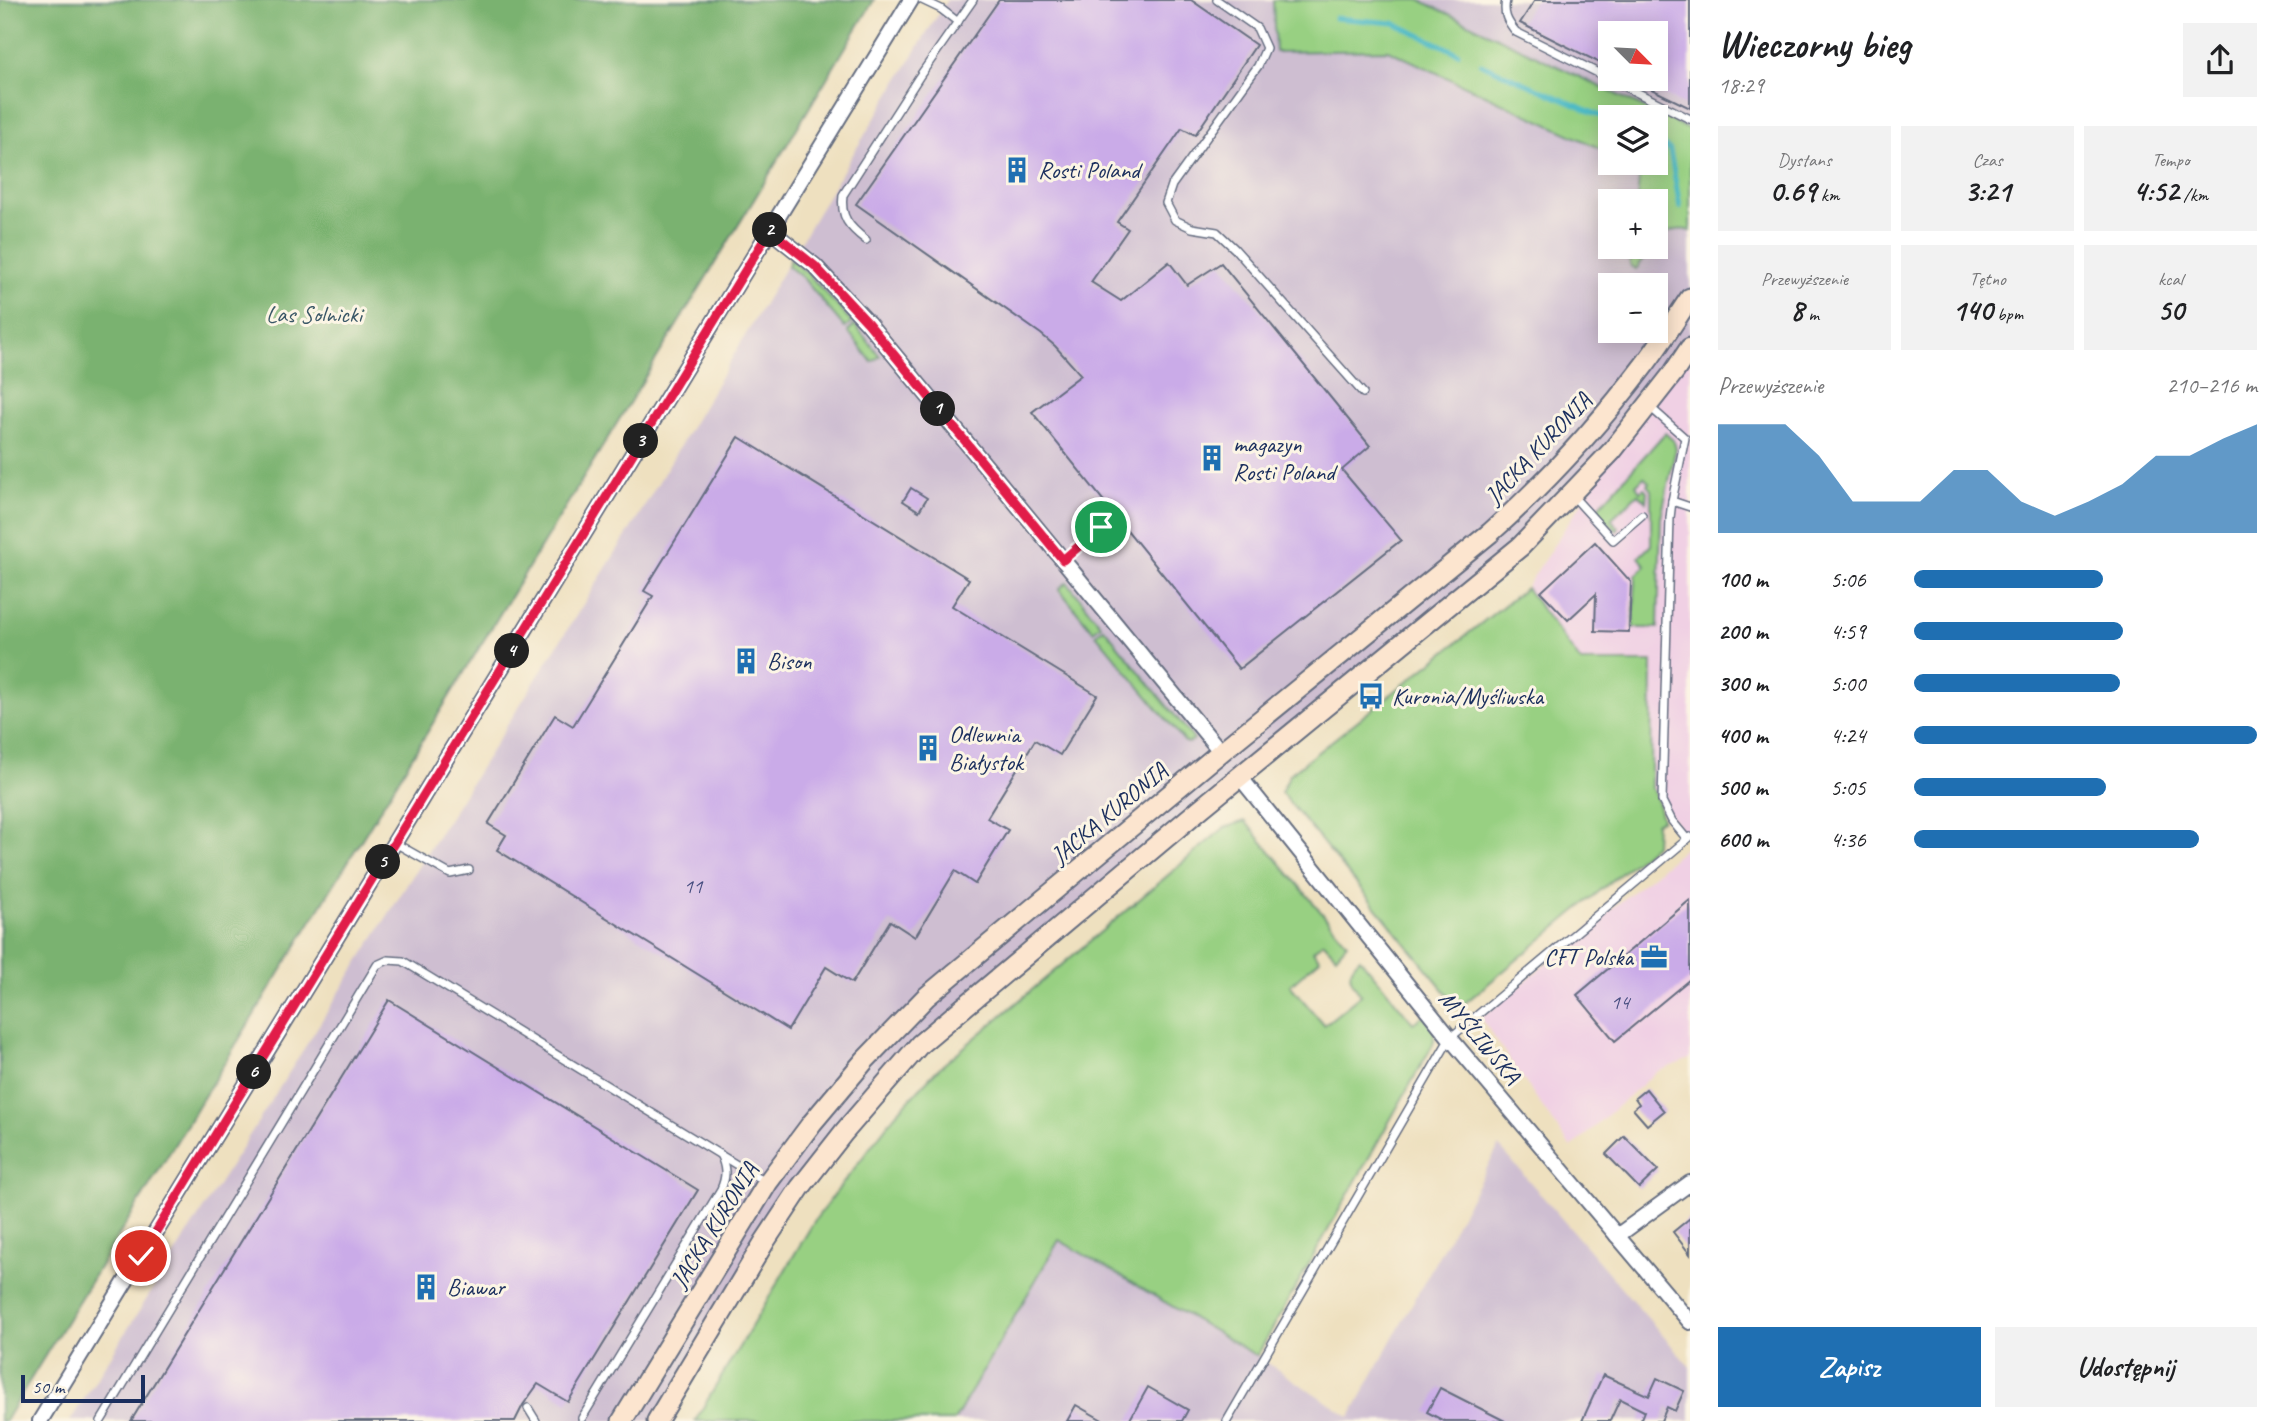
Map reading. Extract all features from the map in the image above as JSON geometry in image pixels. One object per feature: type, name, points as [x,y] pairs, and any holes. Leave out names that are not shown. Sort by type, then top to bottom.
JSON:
[{"type":"main road","name":"JACKA KURONIA","points":[[622,1421],[768,1182],[812,1123],[865,1060],[926,997],[1469,551],[1520,506],[1612,406],[1647,362],[1690,298]]},
{"type":"main road","points":[[657,1421],[765,1241],[800,1188],[920,1044],[1521,546],[1572,495],[1649,405],[1690,348]]},
{"type":"main road","points":[[1221,752],[1240,777]]},
{"type":"street","points":[[40,1421],[911,0]]},
{"type":"street","points":[[770,230],[815,266],[868,323],[1221,752]]},
{"type":"street","name":"MYŚLIWSKA","points":[[1240,777],[1450,1038],[1690,1322]]},
{"type":"street","points":[[1617,1236],[1690,1183]]},
{"type":"lane","points":[[922,0],[958,22]]},
{"type":"lane","points":[[866,240],[846,221],[841,208],[843,195],[973,0]]},
{"type":"lane","points":[[1217,0],[1257,28],[1266,48],[1258,66],[1172,185],[1166,203],[1175,220],[1192,228],[1217,232],[1235,249],[1363,393]]},
{"type":"lane","points":[[1506,0],[1504,11],[1509,24],[1516,32],[1690,119]]},
{"type":"lane","points":[[1227,1421],[1450,1038],[1688,838],[1672,821],[1662,801],[1668,554],[1672,501],[1688,438],[1649,405]]},
{"type":"lane","points":[[1572,495],[1614,540],[1642,515]]},
{"type":"lane","points":[[1672,501],[1690,507]]},
{"type":"lane","points":[[1063,560],[1101,527]]},
{"type":"lane","points":[[395,843],[450,874],[468,870]]},
{"type":"lane","points":[[100,1421],[377,965],[388,960],[403,961],[768,1182]]},
{"type":"lane","points":[[582,1418],[721,1189],[726,1167],[719,1154]]},
{"type":"lane","points":[[528,1408],[536,1421]]},
{"type":"shaded area","points":[[947,0],[1690,0],[1690,344],[1675,368],[1518,544],[954,1010],[797,1187],[654,1421],[70,1421],[635,522]]},
{"type":"shaded area","points":[[1690,344],[1690,843],[1651,788],[1652,662],[1581,662],[1526,588],[1645,405]]},
{"type":"shaded area","points":[[1690,844],[1690,1059],[1656,1072],[1571,1148],[1481,1018]]},
{"type":"shaded area","points":[[1499,1146],[1690,1367],[1690,1421],[954,1421],[1059,1240],[1257,1356],[1350,1417]]},
{"type":"green space","name":"Las Solnicki","points":[[0,0],[874,0],[5,1421],[0,1421]]},
{"type":"green space","points":[[1273,0],[1420,0],[1598,86],[1598,91],[1609,91],[1638,105],[1598,105],[1598,147],[1388,50],[1275,52]]},
{"type":"green space","points":[[1668,119],[1690,130],[1690,231],[1668,233],[1668,189],[1638,189],[1639,175],[1668,175]]},
{"type":"green space","points":[[790,259],[807,273],[852,322],[845,328],[803,278],[788,266]]},
{"type":"green space","points":[[1631,259],[1644,259],[1636,269],[1630,266]]},
{"type":"green space","points":[[855,325],[880,356],[872,362],[848,331]]},
{"type":"green space","points":[[1665,433],[1674,441],[1676,448],[1661,518],[1658,628],[1633,628],[1636,575],[1646,566],[1639,557],[1651,545],[1649,483],[1644,477],[1636,485],[1640,491],[1644,488],[1647,491],[1646,502],[1638,494],[1611,519],[1619,528],[1617,531],[1595,511]]},
{"type":"green space","points":[[1067,582],[1101,625],[1093,631],[1059,589]]},
{"type":"green space","points":[[1526,588],[1581,662],[1652,662],[1651,788],[1662,819],[1656,823],[1655,845],[1459,1008],[1281,792],[1290,774]]},
{"type":"green space","points":[[1104,628],[1194,739],[1189,743],[1185,742],[1096,634]]},
{"type":"green space","points":[[1245,821],[1347,943],[1336,956],[1323,942],[1313,951],[1320,959],[1290,985],[1324,1025],[1361,995],[1350,976],[1352,968],[1360,958],[1413,1023],[1423,1016],[1434,1032],[1433,1044],[1257,1356],[1059,1240],[954,1421],[695,1421],[815,1220],[895,1115],[937,1070],[1224,828]]},
{"type":"building","points":[[999,0],[1191,0],[1256,45],[1195,135],[1182,128],[1117,222],[1128,229],[1091,282],[1121,301],[1169,262],[1187,285],[1221,263],[1370,446],[1342,470],[1401,540],[1239,669],[1032,412],[1081,375],[1041,334],[856,204]]},
{"type":"building","points":[[1535,0],[1690,0],[1690,108],[1655,91],[1668,91],[1668,21],[1598,21],[1598,62],[1520,23]]},
{"type":"building","points":[[739,437],[969,579],[952,606],[1097,695],[1060,755],[1035,740],[987,818],[1008,830],[975,884],[955,871],[915,937],[890,921],[852,983],[826,967],[788,1030],[497,850],[506,835],[488,824],[555,715],[573,726],[653,596],[644,591]]},
{"type":"building","points":[[911,488],[927,498],[919,511],[903,501]]},
{"type":"building","points":[[1595,542],[1631,582],[1629,632],[1595,631],[1596,594],[1568,620],[1541,592]]},
{"type":"building","points":[[1690,900],[1690,979],[1615,1041],[1577,995]]},
{"type":"building","name":"Biawar","points":[[389,1000],[698,1190],[568,1402],[538,1384],[515,1421],[131,1421]]},
{"type":"building","points":[[1646,1089],[1664,1111],[1647,1125],[1633,1109],[1639,1104],[1635,1098]]},
{"type":"building","points":[[1624,1136],[1658,1170],[1639,1188],[1606,1154]]},
{"type":"building","points":[[1690,1218],[1690,1254],[1673,1232]]},
{"type":"building","points":[[1603,1375],[1649,1396],[1657,1378],[1684,1391],[1675,1411],[1667,1407],[1661,1421],[1640,1421],[1644,1411],[1620,1399],[1610,1421],[1582,1421]]},
{"type":"building","points":[[1148,1387],[1188,1410],[1182,1421],[1129,1421]]},
{"type":"building","points":[[1440,1388],[1505,1421],[1444,1421],[1427,1412]]},
{"type":"building","points":[[1076,1405],[1104,1421],[1067,1421]]},
{"type":"waterway","points":[[1335,18],[1394,23],[1458,53]]},
{"type":"waterway","points":[[1481,64],[1598,115]]},
{"type":"waterway","points":[[1668,148],[1680,207]]},
{"type":"place","name":"Rosti Poland","points":[[1017,170]]},
{"type":"place","name":"magazyn Rosti Poland","points":[[1212,458]]},
{"type":"place","name":"Bison","points":[[746,661]]},
{"type":"place","name":"Kuronia/Myśliwska","points":[[1371,696]]},
{"type":"place","name":"Odlewnia Białystok","points":[[928,748]]},
{"type":"place","name":"CFT Polska","points":[[1654,957]]},
{"type":"place","name":"Biawar","points":[[426,1287]]},
{"type":"route","points":[[141,1256],[770,230],[815,266],[868,323],[1063,560],[1101,527]]}]
